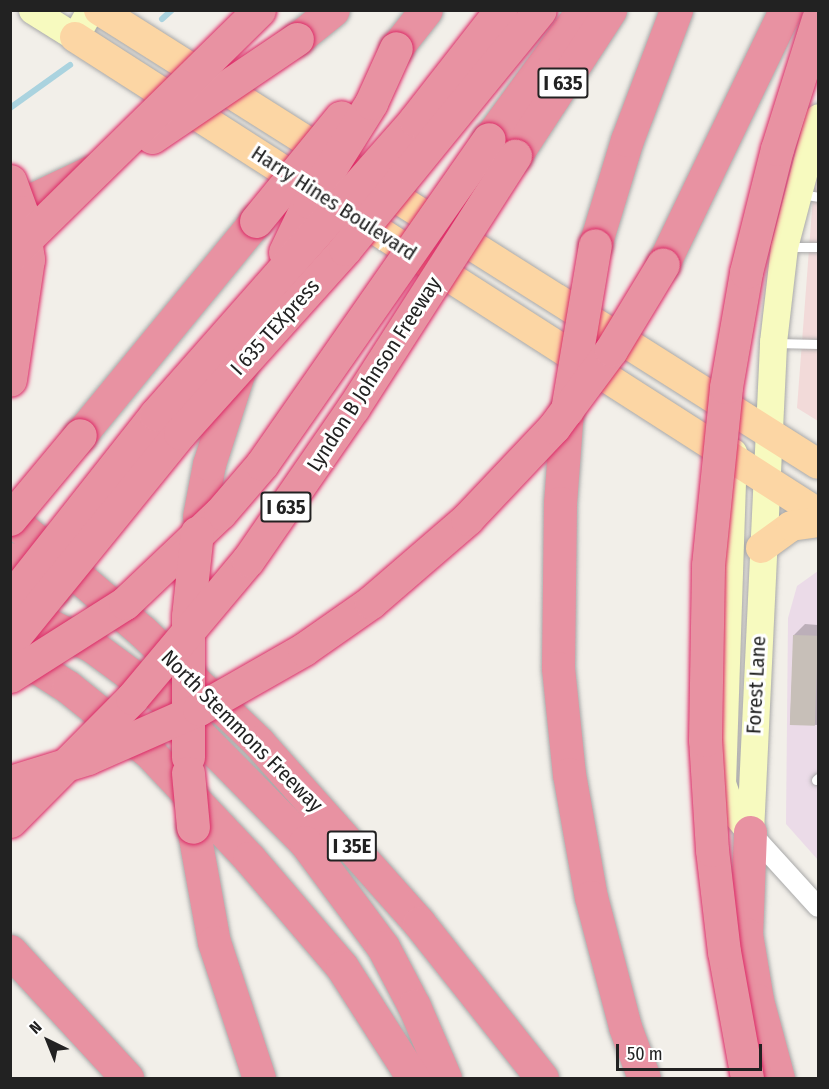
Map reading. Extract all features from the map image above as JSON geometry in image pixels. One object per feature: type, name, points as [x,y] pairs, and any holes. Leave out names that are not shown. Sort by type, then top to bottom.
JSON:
[{"type":"highway","points":[[10,255],[259,10]]},
{"type":"highway","points":[[10,210],[55,192],[144,142],[297,39],[333,10]]},
{"type":"highway","points":[[10,519],[256,221],[426,10]]},
{"type":"highway","name":"I 635 TEXpress","points":[[10,599],[156,414],[415,120],[501,10]]},
{"type":"highway","name":"I 635 TEXpress","points":[[10,642],[180,433],[345,249],[540,10]]},
{"type":"highway","points":[[10,676],[125,603],[182,553],[220,513],[262,464],[502,147],[583,10]]},
{"type":"highway","name":"Lyndon B Johnson Freeway","points":[[10,821],[139,690],[242,568],[347,417],[502,147],[610,10]]},
{"type":"highway","points":[[644,1078],[625,1027],[591,897],[569,774],[558,656],[560,515],[567,410],[595,246],[627,140],[676,10]]},
{"type":"highway","points":[[10,782],[142,736],[248,683],[371,602],[421,562],[499,488],[588,384],[638,308],[689,215],[785,10]]},
{"type":"highway","points":[[747,1078],[724,952],[712,850],[705,740],[708,565],[726,387],[746,272],[777,149],[819,19]]},
{"type":"highway","points":[[259,1078],[214,942],[193,827],[188,765],[188,616],[199,516],[223,415],[285,252],[309,201],[371,103],[396,48]]},
{"type":"highway","points":[[10,181],[21,212],[28,259],[10,380]]},
{"type":"highway","name":"North Stemmons Freeway","points":[[10,519],[142,631],[313,801],[419,923],[542,1078]]},
{"type":"highway","points":[[10,559],[109,625],[142,631]]},
{"type":"highway","points":[[10,606],[92,646],[164,699],[305,843],[383,947],[414,1006],[445,1078]]},
{"type":"highway","points":[[10,650],[68,687],[150,753],[249,858],[342,967],[413,1078]]},
{"type":"highway","points":[[750,832],[746,933],[757,1000],[778,1078]]},
{"type":"highway","points":[[10,951],[128,1078]]},
{"type":"main road","name":"Harry Hines Boulevard","points":[[32,10],[819,513]]},
{"type":"main road","points":[[75,37],[90,10]]},
{"type":"main road","name":"Harry Hines Boulevard","points":[[99,10],[819,464]]},
{"type":"main road","name":"Forest Lane","points":[[750,832],[763,478],[773,342],[784,247],[807,195],[819,117]]},
{"type":"main road","name":"Forest Lane","points":[[740,414],[732,458],[732,557],[722,783],[731,808],[750,832]]},
{"type":"main road","points":[[761,548],[791,526],[819,522]]},
{"type":"street","points":[[750,832],[819,907]]},
{"type":"lane","points":[[784,247],[819,247]]},
{"type":"lane","points":[[773,342],[819,344]]},
{"type":"shaded area","points":[[818,164],[818,421],[797,408],[815,170]]},
{"type":"shaded area","points":[[818,571],[818,860],[786,824],[788,618],[797,586]]},
{"type":"building","points":[[793,635],[818,636],[815,726],[790,725]]},
{"type":"waterway","points":[[162,19],[172,10]]},
{"type":"waterway","points":[[10,108],[70,65]]}]
